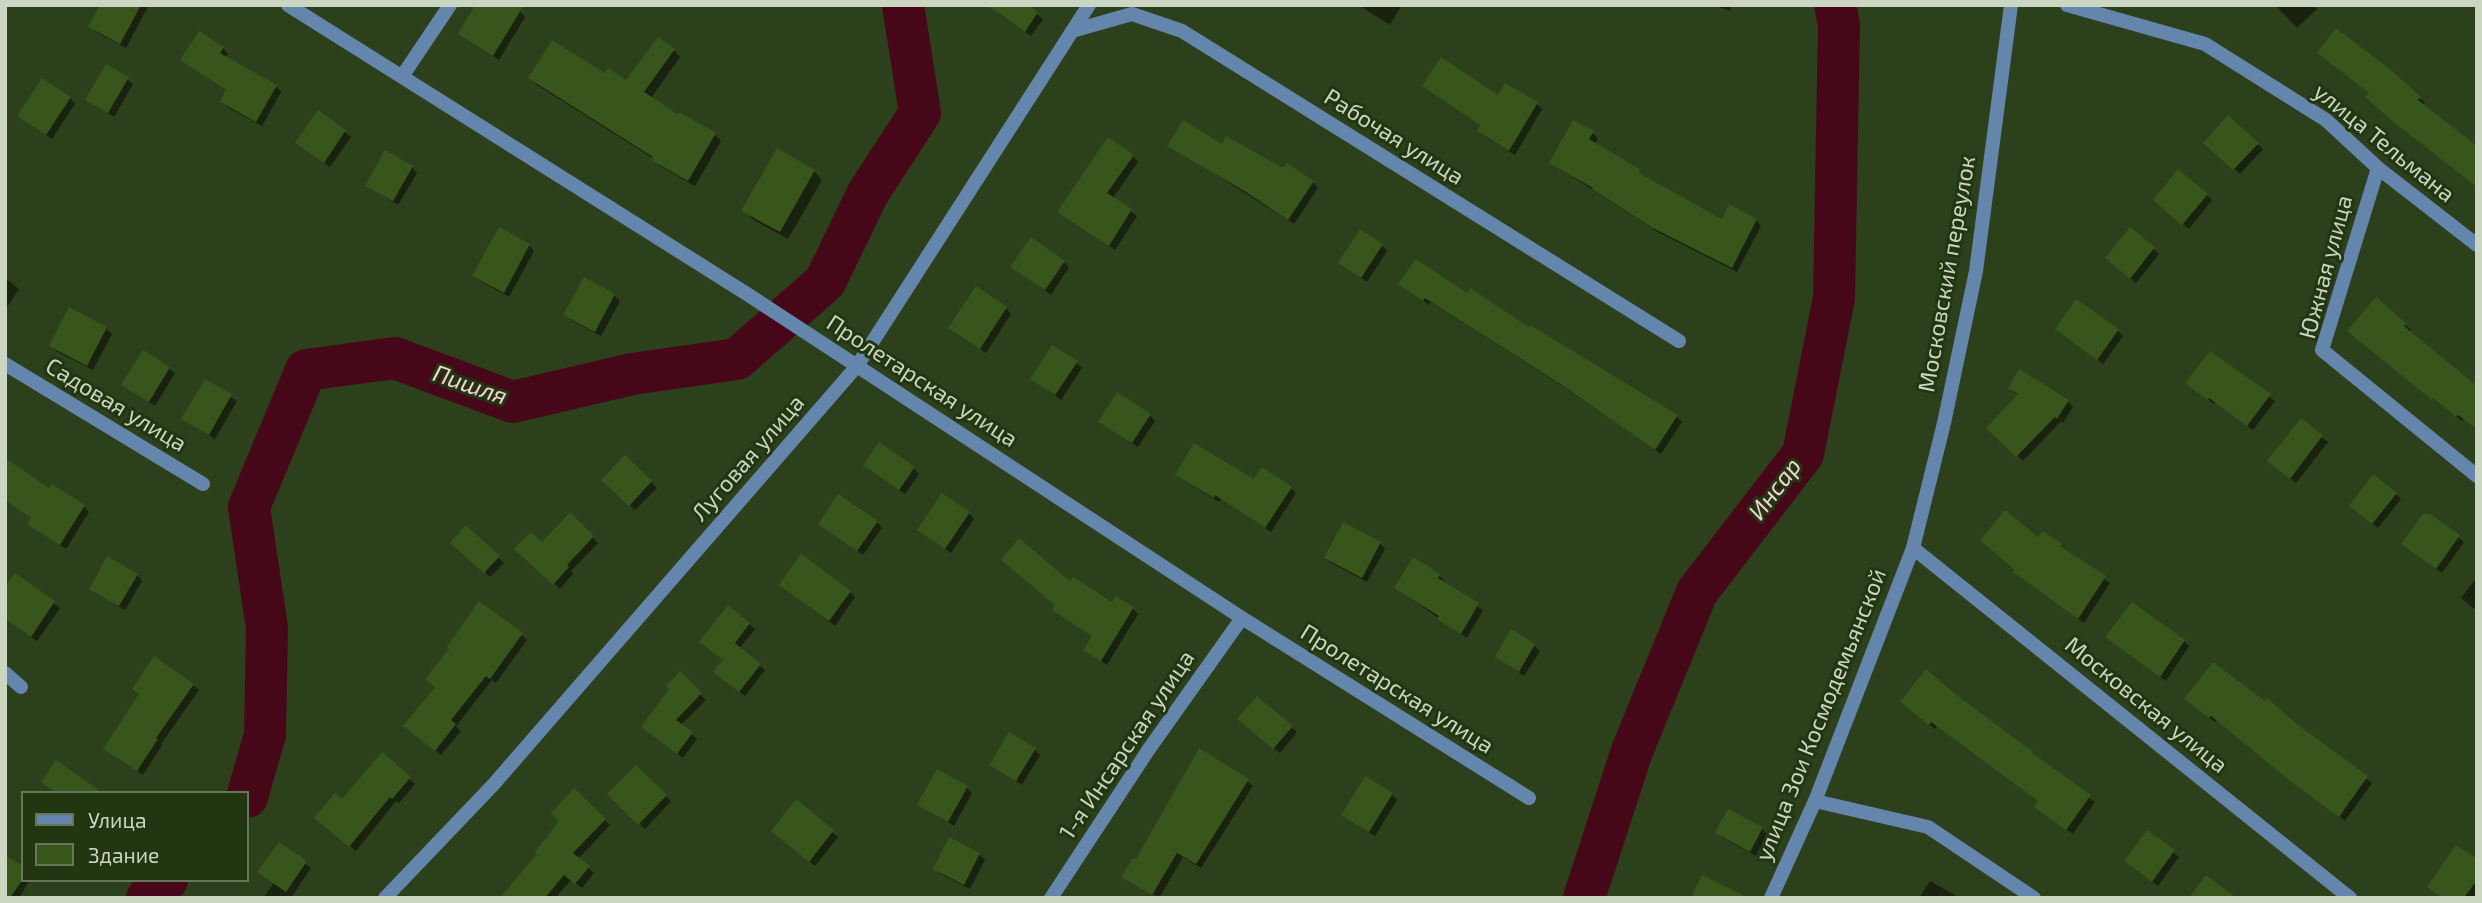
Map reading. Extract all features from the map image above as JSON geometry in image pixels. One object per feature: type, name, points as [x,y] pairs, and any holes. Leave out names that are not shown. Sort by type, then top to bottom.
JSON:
[{"type":"street","name":"Пролетарская улица","points":[[288,5],[747,294],[1242,618],[1529,798]]},
{"type":"street","points":[[403,75],[450,5]]},
{"type":"street","name":"Луговая улица","points":[[385,898],[493,785],[857,366],[1089,5]]},
{"type":"street","name":"Московский переулок","points":[[1913,548],[1944,423],[1976,271],[2011,5]]},
{"type":"street","name":"улица Тельмана","points":[[2067,5],[2205,44],[2326,120],[2378,168],[2477,245]]},
{"type":"street","name":"Рабочая улица","points":[[1072,31],[1132,14],[1182,32],[1679,341]]},
{"type":"street","name":"Южная улица","points":[[2378,168],[2322,350],[2477,476]]},
{"type":"street","name":"Садовая улица","points":[[5,364],[203,484]]},
{"type":"street","name":"улица Зои Космодемьянской","points":[[1771,898],[1815,801],[1913,548]]},
{"type":"street","name":"Московская улица","points":[[1913,548],[2350,898]]},
{"type":"street","name":"1-я Инсарская улица","points":[[1051,898],[1149,749],[1242,618]]},
{"type":"street","points":[[5,673],[21,687]]},
{"type":"street","points":[[1815,801],[1928,827],[2034,898]]},
{"type":"building","points":[[100,5],[141,5],[120,44],[88,27]]},
{"type":"building","points":[[475,5],[524,5],[493,56],[458,34]]},
{"type":"building","points":[[987,5],[1028,5],[1038,12],[1025,32]]},
{"type":"building","points":[[2336,28],[2390,69],[2421,97],[2418,100],[2477,146],[2477,187],[2396,124],[2365,97],[2369,93],[2317,53]]},
{"type":"building","points":[[199,31],[224,47],[220,53],[277,85],[256,122],[220,102],[226,90],[180,60]]},
{"type":"building","points":[[658,37],[675,49],[644,92],[678,114],[679,112],[716,133],[688,181],[651,160],[653,157],[528,78],[552,40],[605,73],[608,68],[626,80]]},
{"type":"building","points":[[1441,57],[1498,95],[1505,83],[1538,102],[1509,151],[1477,131],[1480,125],[1422,86]]},
{"type":"building","points":[[106,64],[129,77],[108,113],[85,100]]},
{"type":"building","points":[[42,78],[71,97],[46,135],[17,116]]},
{"type":"building","points":[[318,110],[346,130],[324,163],[295,143]]},
{"type":"building","points":[[2228,115],[2259,143],[2233,170],[2203,143]]},
{"type":"building","points":[[1183,120],[1222,144],[1226,136],[1283,168],[1287,163],[1314,181],[1288,220],[1167,146]]},
{"type":"building","points":[[1573,120],[1594,131],[1589,139],[1641,170],[1639,173],[1722,219],[1729,204],[1757,219],[1732,268],[1651,227],[1593,188],[1549,163]]},
{"type":"building","points":[[1108,137],[1134,155],[1107,193],[1132,209],[1109,246],[1057,212]]},
{"type":"building","points":[[777,148],[815,170],[780,232],[741,211]]},
{"type":"building","points":[[385,150],[413,166],[393,201],[365,186]]},
{"type":"building","points":[[2178,169],[2208,194],[2182,225],[2153,200]]},
{"type":"building","points":[[499,227],[530,244],[504,293],[472,276]]},
{"type":"building","points":[[2130,227],[2155,247],[2130,279],[2105,258]]},
{"type":"building","points":[[1360,229],[1383,244],[1361,278],[1338,263]]},
{"type":"building","points":[[1031,237],[1065,261],[1045,290],[1010,267]]},
{"type":"building","points":[[1416,259],[1467,293],[1470,288],[1529,327],[1530,325],[1678,415],[1655,450],[1565,387],[1425,298],[1423,301],[1398,284]]},
{"type":"building","points":[[584,277],[615,294],[595,332],[563,315]]},
{"type":"building","points":[[976,286],[1007,307],[980,349],[948,328]]},
{"type":"building","points":[[2376,297],[2406,323],[2404,326],[2477,386],[2477,429],[2458,415],[2456,417],[2433,398],[2432,400],[2347,331]]},
{"type":"building","points":[[2076,299],[2119,329],[2097,360],[2055,329]]},
{"type":"building","points":[[69,307],[107,327],[87,366],[49,346]]},
{"type":"building","points":[[1052,345],[1078,361],[1055,395],[1030,379]]},
{"type":"building","points":[[143,350],[170,367],[149,402],[121,385]]},
{"type":"building","points":[[2210,351],[2271,394],[2247,426],[2185,383]]},
{"type":"building","points":[[2019,369],[2069,400],[2057,419],[2055,417],[2016,457],[1986,428],[2018,394],[2008,388]]},
{"type":"building","points":[[205,379],[232,394],[209,435],[181,419]]},
{"type":"building","points":[[1117,392],[1151,414],[1132,443],[1098,422]]},
{"type":"building","points":[[2301,418],[2323,435],[2290,479],[2267,461]]},
{"type":"building","points":[[879,442],[915,467],[899,490],[863,465]]},
{"type":"building","points":[[1194,443],[1254,479],[1262,467],[1292,487],[1265,528],[1215,495],[1214,498],[1175,475]]},
{"type":"building","points":[[625,455],[652,481],[629,506],[601,480]]},
{"type":"building","points":[[5,458],[49,488],[52,484],[85,505],[60,545],[27,524],[31,518],[5,500]]},
{"type":"building","points":[[2373,474],[2397,493],[2372,524],[2349,506]]},
{"type":"building","points":[[942,493],[970,512],[945,549],[917,530]]},
{"type":"building","points":[[838,494],[878,521],[857,551],[818,524]]},
{"type":"building","points":[[2005,510],[2038,537],[2043,531],[2062,544],[2060,546],[2106,576],[2078,619],[2013,572],[2015,570],[1980,540]]},
{"type":"building","points":[[570,512],[594,536],[553,585],[514,549],[531,532],[542,542]]},
{"type":"building","points":[[2423,514],[2430,514],[2460,535],[2436,569],[2401,544]]},
{"type":"building","points":[[1343,522],[1381,542],[1362,578],[1324,558]]},
{"type":"building","points":[[466,525],[500,556],[484,573],[450,543]]},
{"type":"building","points":[[1019,538],[1070,581],[1073,577],[1112,602],[1115,596],[1134,607],[1101,661],[1083,650],[1092,636],[1052,610],[1055,605],[1001,560]]},
{"type":"building","points":[[801,554],[851,591],[829,621],[779,585]]},
{"type":"building","points":[[107,556],[138,574],[119,606],[89,589]]},
{"type":"building","points":[[1413,557],[1440,574],[1438,578],[1479,603],[1461,634],[1437,619],[1439,616],[1394,588]]},
{"type":"building","points":[[15,573],[55,601],[31,637],[5,619],[5,587]]},
{"type":"building","points":[[479,601],[523,633],[490,679],[486,676],[451,720],[456,724],[435,751],[403,726],[435,687],[425,679],[449,649],[447,647]]},
{"type":"building","points":[[2132,602],[2185,640],[2160,677],[2105,637]]},
{"type":"building","points":[[728,605],[750,623],[735,643],[761,664],[739,692],[713,672],[723,660],[699,642]]},
{"type":"building","points":[[1511,629],[1535,644],[1519,672],[1495,657]]},
{"type":"building","points":[[154,656],[194,684],[156,738],[158,739],[137,771],[103,749],[139,694],[132,689]]},
{"type":"building","points":[[2213,662],[2265,701],[2267,698],[2298,725],[2368,776],[2339,817],[2211,716],[2209,718],[2184,699]]},
{"type":"building","points":[[1926,669],[2032,753],[2091,795],[2066,830],[2034,807],[2038,801],[1900,702]]},
{"type":"building","points":[[680,671],[702,693],[676,720],[693,732],[677,754],[641,727],[669,689],[666,686]]},
{"type":"building","points":[[1257,696],[1293,726],[1273,749],[1237,719]]},
{"type":"building","points":[[1009,732],[1036,748],[1016,781],[989,765]]},
{"type":"building","points":[[1199,748],[1249,779],[1196,864],[1177,853],[1152,895],[1121,877],[1133,858],[1136,859]]},
{"type":"building","points":[[382,752],[411,777],[392,799],[390,797],[349,847],[314,818],[335,793],[342,799]]},
{"type":"building","points":[[56,760],[100,791],[53,791],[41,782]]},
{"type":"building","points":[[636,765],[667,795],[638,825],[607,794]]},
{"type":"building","points":[[937,769],[968,786],[948,822],[917,805]]},
{"type":"building","points":[[1365,776],[1393,793],[1369,832],[1341,815]]},
{"type":"building","points":[[574,788],[606,819],[573,853],[590,866],[575,884],[564,875],[545,898],[500,898],[537,854],[535,852],[559,821],[551,813]]},
{"type":"building","points":[[796,799],[834,830],[809,862],[771,831]]},
{"type":"building","points":[[1728,809],[1763,827],[1750,852],[1715,833]]},
{"type":"building","points":[[2147,830],[2175,850],[2152,882],[2124,861]]},
{"type":"building","points":[[949,837],[980,853],[964,885],[933,869]]},
{"type":"building","points":[[279,842],[307,861],[286,892],[257,872]]},
{"type":"building","points":[[2456,845],[2477,859],[2477,880],[2464,898],[2443,898],[2427,887]]},
{"type":"building","points":[[5,855],[21,865],[21,882],[10,898],[5,898]]},
{"type":"building","points":[[1702,875],[1749,898],[1691,898]]},
{"type":"building","points":[[2206,875],[2237,898],[2189,898]]},
{"type":"waterway","name":"Пишля","points":[[248,794],[265,735],[267,628],[249,507],[306,370],[395,358],[513,402],[632,374],[737,359],[825,282],[868,193],[920,113],[903,5]]},
{"type":"waterway","name":"Инсар","points":[[1584,898],[1632,751],[1697,592],[1803,454],[1834,298],[1839,24],[1835,5]]},
{"type":"waterway","name":"Пишля","points":[[147,898],[165,882]]}]
